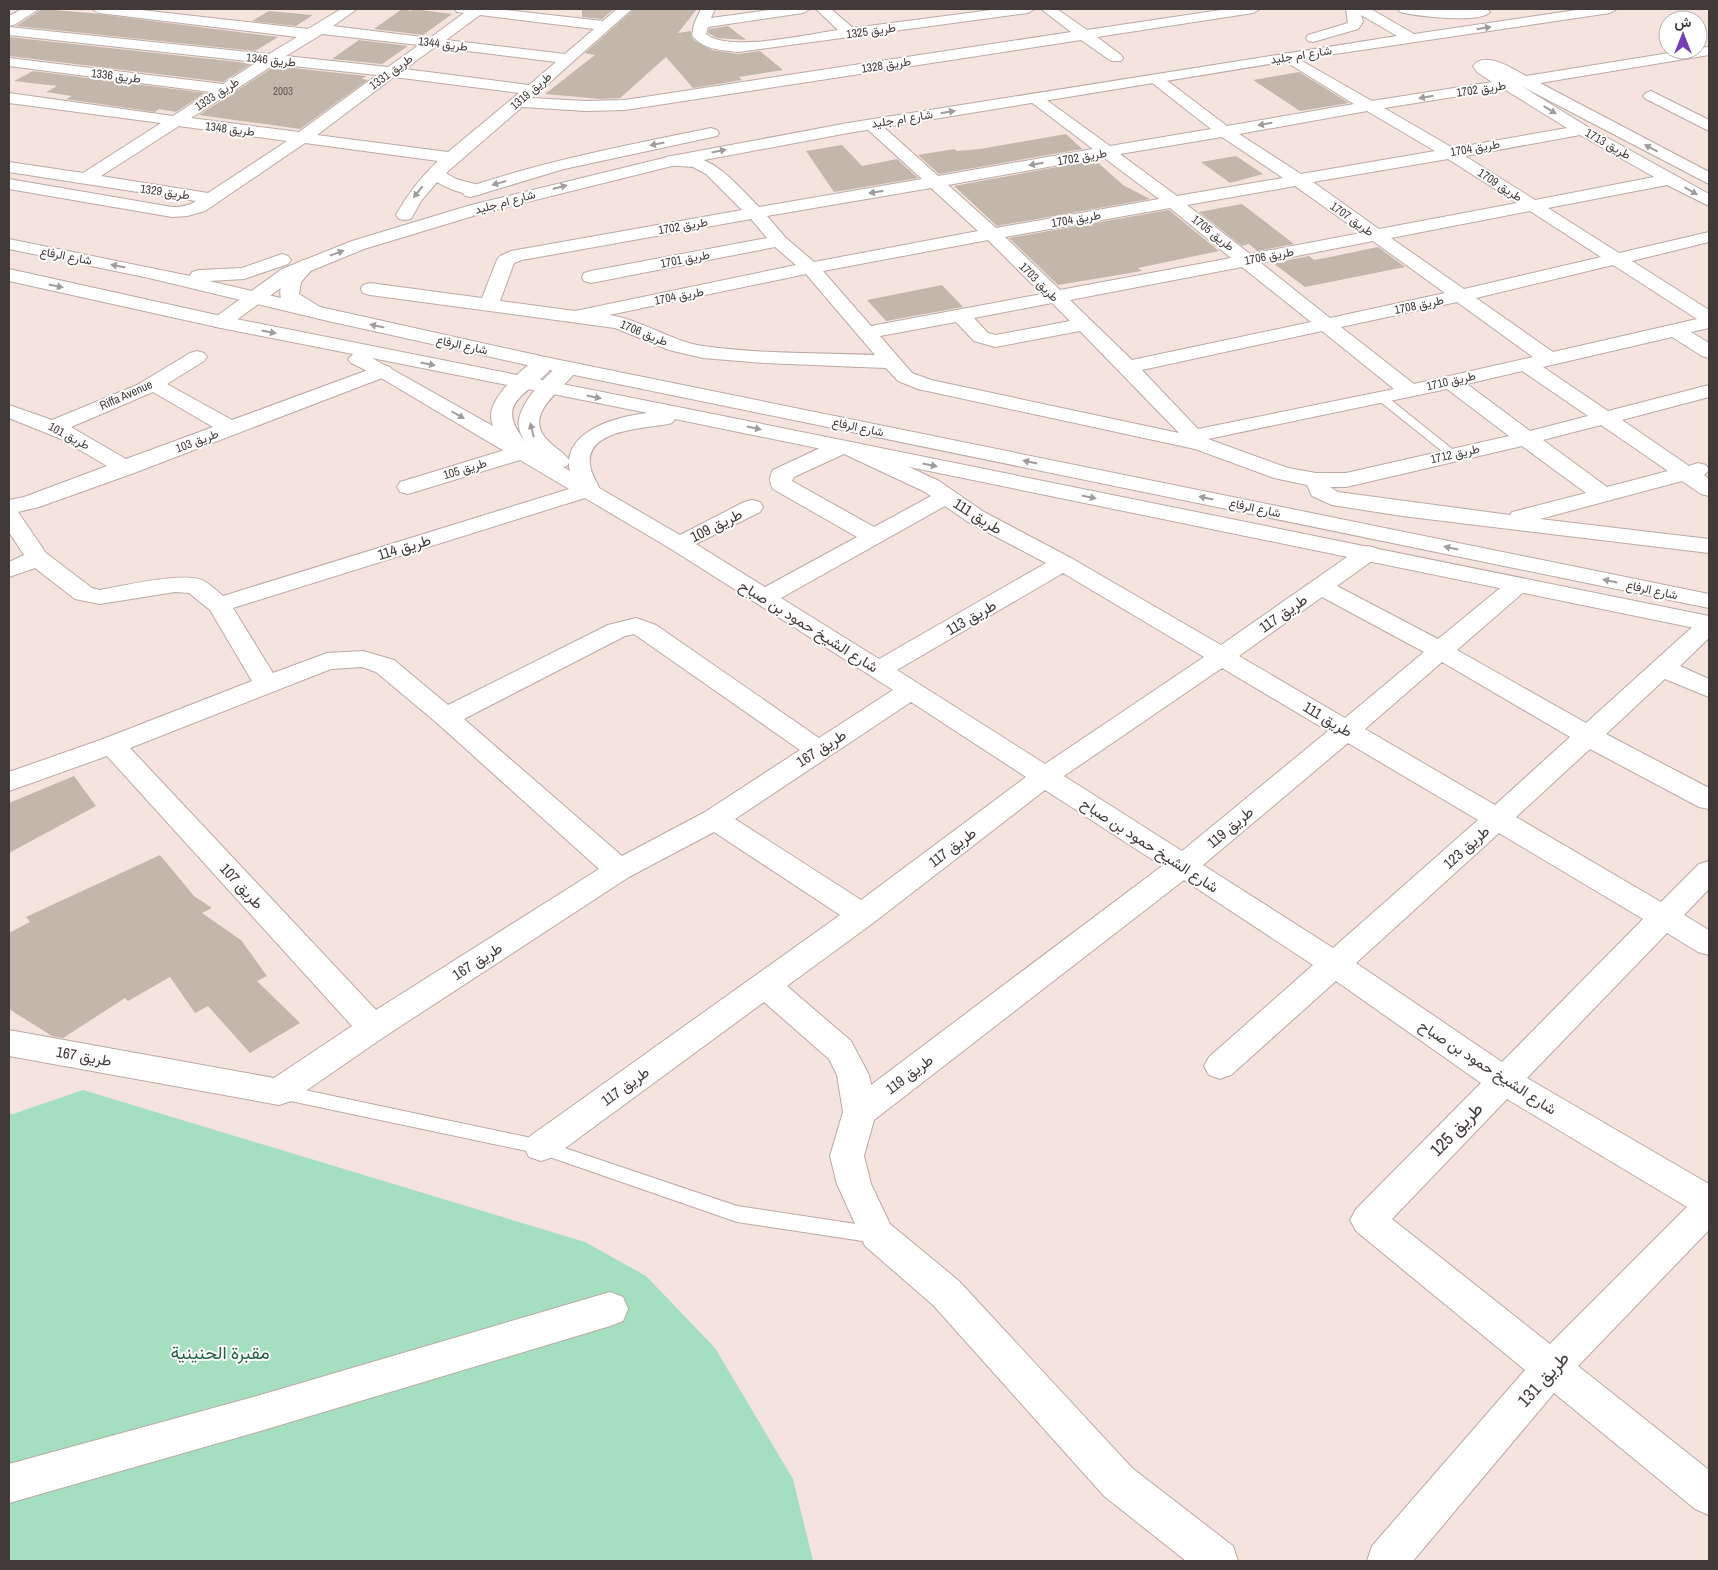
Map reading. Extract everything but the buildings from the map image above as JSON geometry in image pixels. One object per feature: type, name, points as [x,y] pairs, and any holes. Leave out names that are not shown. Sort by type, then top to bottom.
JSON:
[{"type":"street","points":[[9,22],[32,9]]},
{"type":"street","name":"طريق 1344","points":[[100,9],[433,43],[568,60]]},
{"type":"street","points":[[462,9],[606,26]]},
{"type":"street","name":"طريق 1319","points":[[404,215],[414,197],[452,158],[626,9]]},
{"type":"street","points":[[701,24],[708,9]]},
{"type":"street","points":[[701,24],[802,9]]},
{"type":"street","points":[[823,9],[852,34]]},
{"type":"street","name":"طريق 1325","points":[[701,24],[699,35],[705,42],[715,46],[738,48],[1028,9]]},
{"type":"street","points":[[1048,9],[1116,58]]},
{"type":"street","name":"طريق 1328","points":[[518,102],[606,106],[1084,34],[1197,12],[1253,9]]},
{"type":"street","points":[[1272,48],[1346,30],[1356,22],[1353,9]]},
{"type":"street","points":[[1362,9],[1396,29],[1415,32]]},
{"type":"street","points":[[1392,9],[1415,32]]},
{"type":"street","points":[[1405,9],[1444,14],[1524,10]]},
{"type":"street","name":"شارع ام جليد","points":[[1415,32],[1436,35],[1610,9]]},
{"type":"street","points":[[320,10],[347,11]]},
{"type":"street","name":"طريق 1331","points":[[207,201],[302,138],[479,10]]},
{"type":"street","name":"شارع ام جليد","points":[[215,321],[254,298],[289,273],[366,243],[477,209],[672,160],[871,124],[1288,57],[1524,10]]},
{"type":"street","name":"طريق 1333","points":[[84,180],[173,121],[347,11]]},
{"type":"street","name":"شارع ام جليد","points":[[850,112],[1396,29]]},
{"type":"street","name":"طريق 1346","points":[[9,31],[391,72],[532,90]]},
{"type":"street","name":"طريق 1709","points":[[1288,57],[1450,153],[1709,318]]},
{"type":"street","name":"طريق 1702","points":[[489,304],[506,260],[516,255],[1368,106],[1658,60]]},
{"type":"street","name":"طريق 1336","points":[[9,62],[224,89]]},
{"type":"street","name":"طريق 1713","points":[[1709,179],[1495,65],[1486,64],[1480,66],[1582,130],[1709,201]]},
{"type":"street","name":"طريق 1707","points":[[1156,79],[1224,131],[1297,179],[1549,359]]},
{"type":"street","points":[[1651,96],[1709,126]]},
{"type":"street","name":"طريق 1348","points":[[9,98],[452,158]]},
{"type":"street","name":"طريق 1705","points":[[1036,98],[1172,201],[1409,391]]},
{"type":"street","points":[[538,118],[582,113],[606,106]]},
{"type":"street","points":[[495,122],[521,120]]},
{"type":"street","name":"طريق 1703","points":[[871,124],[992,234],[1128,368],[1197,440]]},
{"type":"street","name":"شارع ام جليد","points":[[447,200],[554,167],[627,150],[730,130]]},
{"type":"street","name":"طريق 1704","points":[[572,317],[810,268],[992,234],[1582,130]]},
{"type":"street","points":[[672,160],[696,162],[706,165],[755,213],[779,241],[810,268],[867,333]]},
{"type":"street","name":"طريق 1329","points":[[9,167],[203,197],[207,201],[201,207],[190,212],[172,212],[9,184]]},
{"type":"street","points":[[436,174],[450,182],[476,190]]},
{"type":"street","name":"طريق 1706","points":[[867,333],[1671,179]]},
{"type":"street","points":[[149,272],[208,276],[244,273],[282,260],[314,246],[430,206]]},
{"type":"street","name":"طريق 1708","points":[[1128,368],[1460,296],[1709,237]]},
{"type":"street","name":"طريق 1701","points":[[591,277],[779,241]]},
{"type":"street","name":"شارع الرفاع","points":[[9,244],[149,272],[229,298],[254,298],[328,316],[569,368],[1709,601]]},
{"type":"street","points":[[215,321],[229,298],[282,260]]},
{"type":"street","points":[[9,261],[204,301],[229,298]]},
{"type":"street","points":[[307,265],[292,280],[289,296],[304,307],[328,316]]},
{"type":"street","name":"شارع الرفاع","points":[[9,275],[322,343],[723,422],[1709,624]]},
{"type":"street","name":"طريق 1706","points":[[370,289],[617,322],[631,326],[676,346],[703,352],[764,357],[890,362]]},
{"type":"street","points":[[960,315],[981,337],[995,341],[1083,325]]},
{"type":"street","name":"طريق 1710","points":[[1197,440],[1709,322]]},
{"type":"street","points":[[1676,330],[1709,352]]},
{"type":"street","name":"طريق 1712","points":[[867,333],[905,378],[925,385],[1197,440],[1282,473],[1316,480],[1346,480],[1527,438],[1709,391]]},
{"type":"street","points":[[322,343],[383,371],[522,452]]},
{"type":"street","name":"Riffa Avenue","points":[[53,427],[153,384],[197,358]]},
{"type":"street","name":"شارع الشيخ حمود بن صباح","points":[[545,363],[511,391],[500,411],[500,421],[505,431],[511,441],[522,452],[679,544],[911,690],[1335,964],[1504,1081],[1709,1202]]},
{"type":"street","points":[[1525,364],[1709,489]]},
{"type":"street","name":"شارع الشيخ حمود بن صباح","points":[[569,368],[546,387],[532,411],[530,420],[531,431],[535,440],[589,490]]},
{"type":"street","name":"طريق 103","points":[[9,507],[32,502],[126,468],[383,371]]},
{"type":"street","points":[[1450,382],[1603,495]]},
{"type":"street","points":[[153,384],[231,428]]},
{"type":"street","name":"طريق 101","points":[[9,411],[69,434],[126,468]]},
{"type":"street","points":[[589,490],[579,460],[583,450],[591,440],[603,432],[618,425],[654,418],[723,422]]},
{"type":"street","points":[[847,448],[786,472],[782,475],[781,484],[874,537]]},
{"type":"street","name":"طريق 111","points":[[847,448],[931,486],[976,517],[1063,563],[1709,944]]},
{"type":"street","name":"طريق 105","points":[[408,487],[522,452]]},
{"type":"street","points":[[1505,521],[1709,467]]},
{"type":"street","points":[[1316,480],[1320,491],[1332,498],[1709,546]]},
{"type":"street","name":"طريق 114","points":[[219,605],[589,490]]},
{"type":"street","name":"طريق 111","points":[[763,598],[946,496]]},
{"type":"street","name":"طريق 109","points":[[679,544],[752,507]]},
{"type":"street","points":[[9,516],[38,558],[84,594],[100,597],[175,586],[196,586],[219,605],[266,684]]},
{"type":"street","name":"طريق 117","points":[[540,1147],[862,915],[1044,777],[1222,656],[1368,553]]},
{"type":"street","points":[[9,570],[38,558]]},
{"type":"street","name":"طريق 113","points":[[878,670],[1063,563]]},
{"type":"street","name":"طريق 119","points":[[860,1112],[1183,866],[1348,730],[1518,585]]},
{"type":"street","points":[[1321,587],[1441,651],[1588,736],[1709,800]]},
{"type":"street","name":"طريق 123","points":[[1220,1066],[1497,819],[1709,624]]},
{"type":"street","points":[[446,717],[617,630],[636,626],[647,630],[818,750]]},
{"type":"street","points":[[9,782],[112,745],[328,661],[362,659],[385,666],[446,717],[619,870]]},
{"type":"street","points":[[1662,668],[1709,689]]},
{"type":"street","name":"طريق 167","points":[[9,1043],[279,1092],[373,1028],[619,870],[715,818],[911,690]]},
{"type":"street","name":"طريق 107","points":[[112,745],[373,1028]]},
{"type":"street","points":[[715,818],[862,915]]},
{"type":"street","name":"طريق 125","points":[[1551,1368],[1368,1220],[1709,871]]},
{"type":"street","points":[[764,985],[840,1050],[854,1075],[860,1112],[847,1156],[854,1184],[877,1235],[946,1293],[1118,1482],[1218,1561]]},
{"type":"street","name":"طريق 131","points":[[1387,1561],[1551,1368],[1709,1207]]},
{"type":"street","points":[[9,1484],[257,1414],[610,1310]]},
{"type":"street","points":[[1551,1368],[1709,1495]]},
{"type":"lane","points":[[1382,398],[1452,454]]},
{"type":"lane","points":[[279,1092],[540,1147],[737,1214],[877,1235]]},
{"type":"green space","name":"مقبرة الحنينية","points":[[83,1090],[585,1242],[646,1276],[715,1348],[793,1479],[813,1561],[9,1561],[9,1114]]}]
